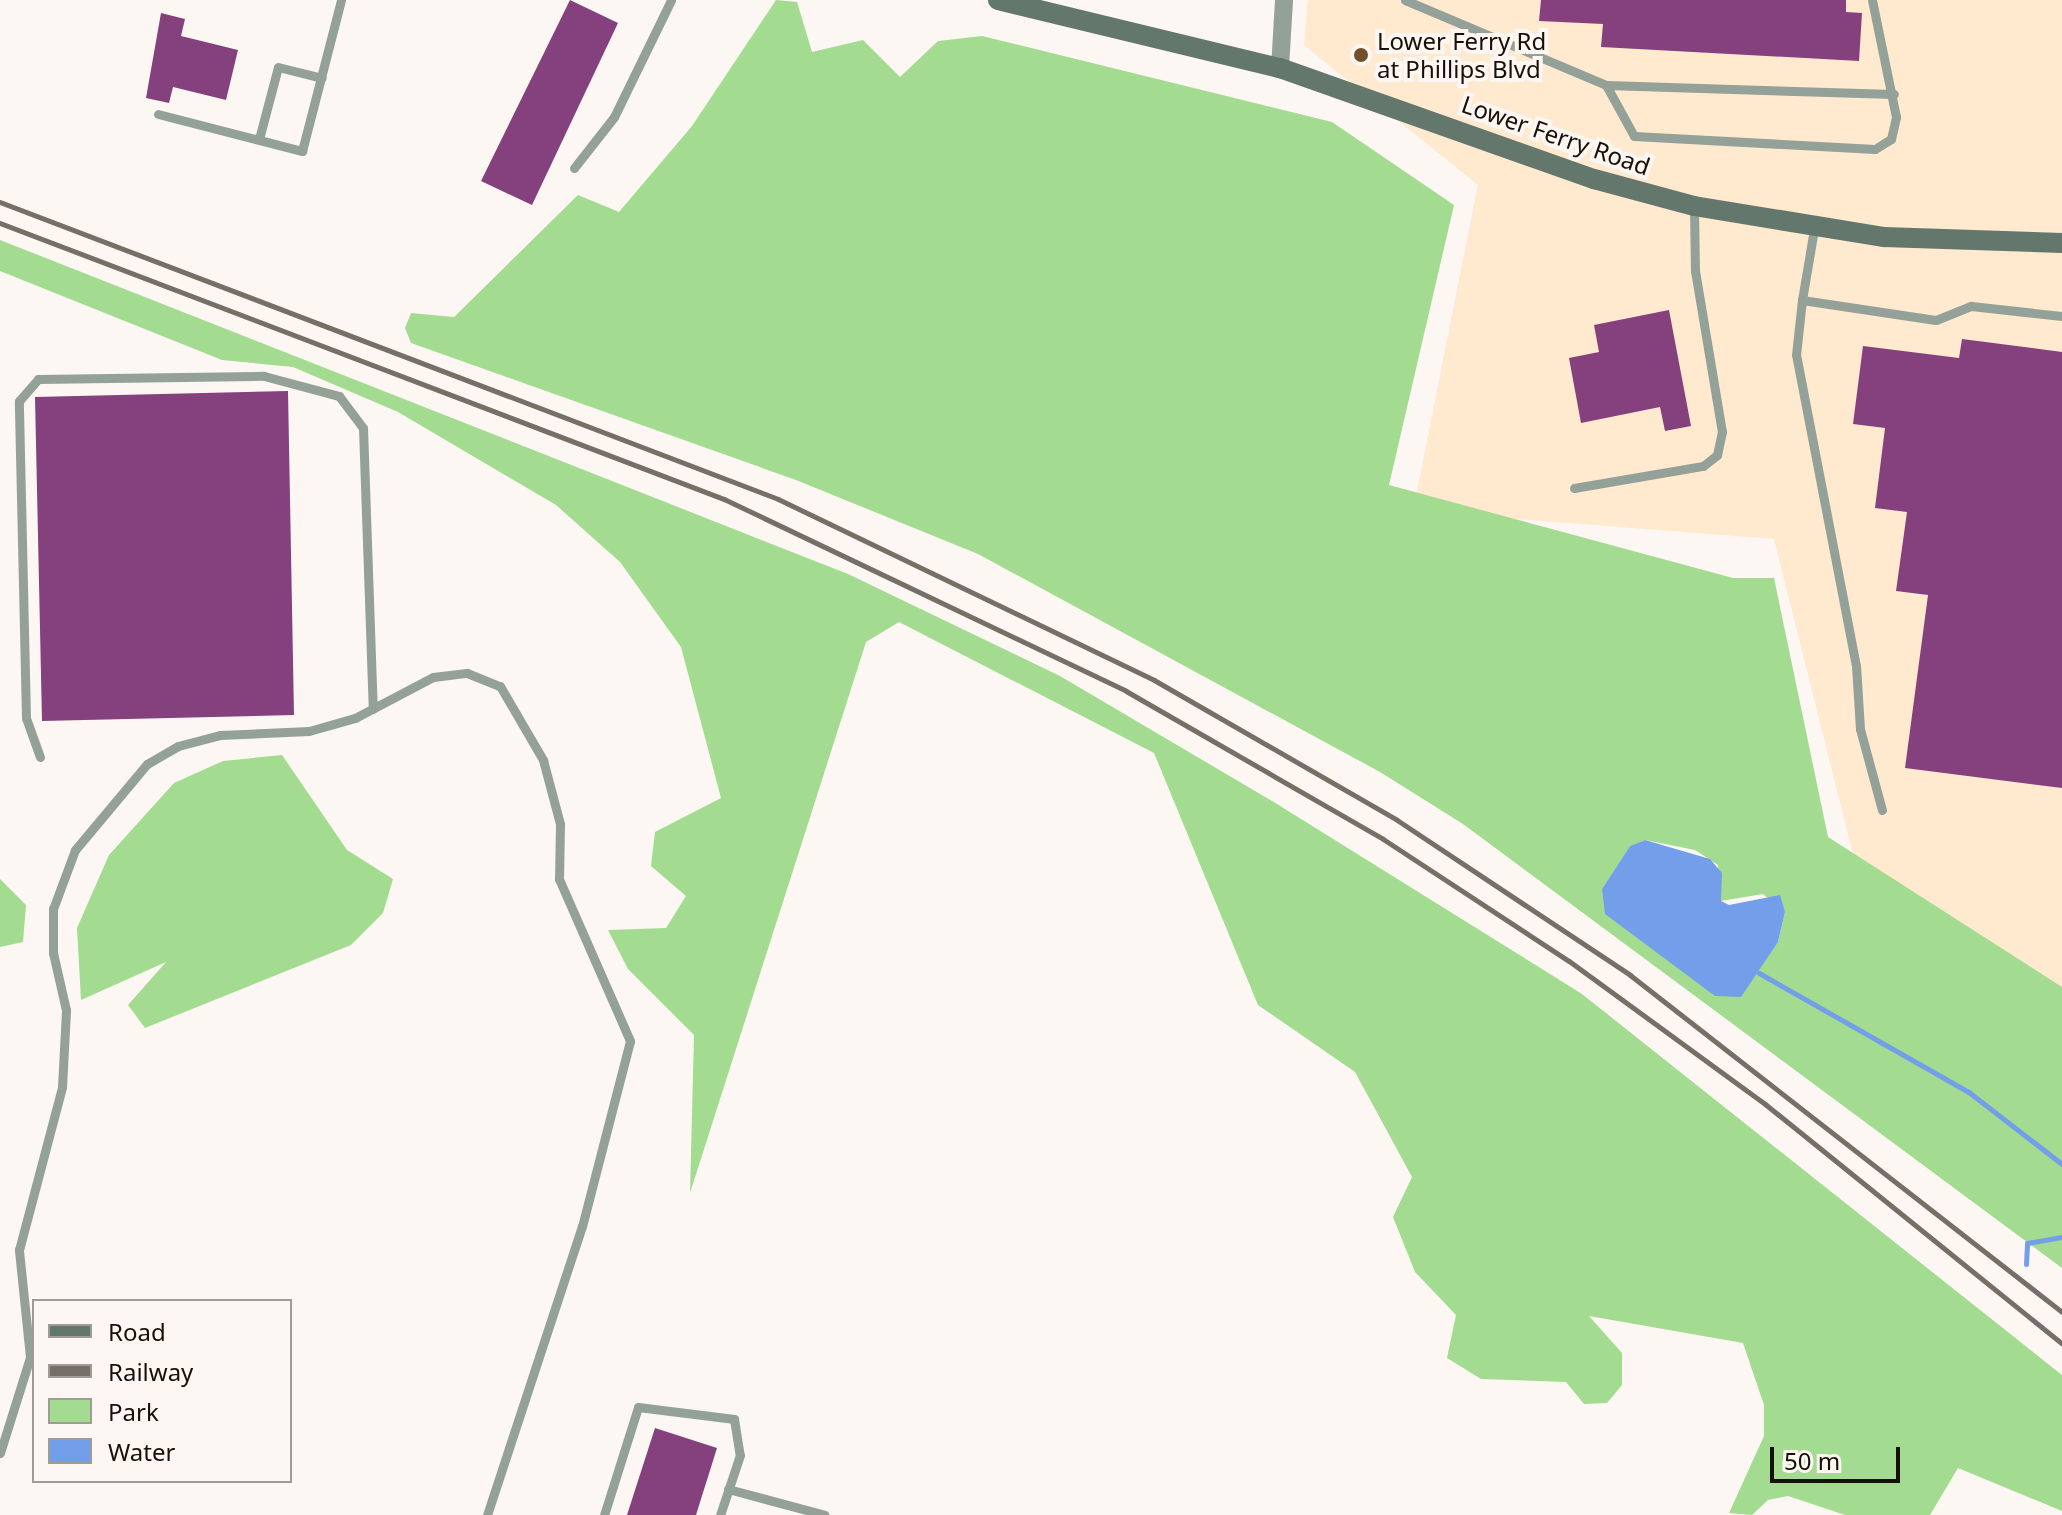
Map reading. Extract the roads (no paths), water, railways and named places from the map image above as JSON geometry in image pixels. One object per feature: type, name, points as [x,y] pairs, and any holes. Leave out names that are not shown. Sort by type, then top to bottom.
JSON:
[{"type":"street","name":"Lower Ferry Road","points":[[998,0],[1280,68],[1580,175],[1694,206],[1814,229],[2062,243]]},
{"type":"street","points":[[1280,68],[1284,0]]},
{"type":"lane","points":[[158,114],[302,151],[341,0]]},
{"type":"lane","points":[[574,168],[621,104],[671,0]]},
{"type":"lane","points":[[1405,0],[1606,85],[1894,94]]},
{"type":"lane","points":[[1606,85],[1634,136],[1875,149],[1896,127],[1894,94],[1872,0]]},
{"type":"lane","points":[[259,139],[278,67],[322,78]]},
{"type":"lane","points":[[1574,488],[1703,466],[1717,455],[1722,432],[1695,271],[1694,206]]},
{"type":"lane","points":[[1814,229],[1796,355],[1856,666],[1860,729],[1882,810]]},
{"type":"lane","points":[[1802,300],[1936,320],[1971,306],[2062,316]]},
{"type":"lane","points":[[40,757],[26,718],[19,401],[38,379],[264,376],[339,396],[363,428],[373,709]]},
{"type":"lane","points":[[0,1453],[30,1357],[19,1250],[62,1087],[66,1010],[53,938],[62,874],[147,764],[178,746],[220,735],[309,731],[373,709],[433,677],[467,673],[500,686],[554,788],[559,879],[630,1041],[582,1226],[487,1515]]},
{"type":"lane","points":[[604,1515],[638,1407],[734,1419],[740,1455],[720,1515]]},
{"type":"lane","points":[[728,1489],[825,1515]]},
{"type":"water","points":[[1645,840],[1710,859],[1722,873],[1721,901],[1729,905],[1780,895],[1785,912],[1778,942],[1741,997],[1715,996],[1605,914],[1602,889],[1630,846]]},
{"type":"waterway","points":[[1759,973],[1970,1093],[2062,1164]]},
{"type":"waterway","points":[[2026,1264],[2027,1243],[2062,1237]]},
{"type":"railway","points":[[0,202],[778,499],[1154,680],[1397,820],[1630,975],[2062,1312]]},
{"type":"railway","points":[[0,223],[724,499],[1126,691],[1383,839],[1569,961],[1765,1104],[2062,1344]]},
{"type":"place","name":"Lower Ferry Rd at Phillips Blvd","points":[[1361,55]]}]
